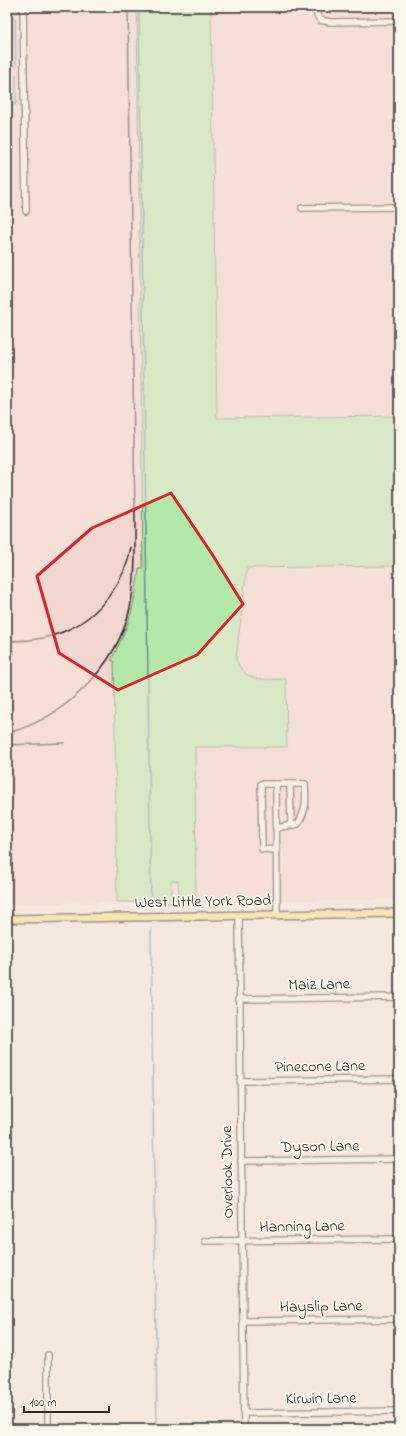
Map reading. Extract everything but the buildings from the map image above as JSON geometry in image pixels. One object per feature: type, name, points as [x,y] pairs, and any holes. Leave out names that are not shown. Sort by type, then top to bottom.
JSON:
[{"type":"main road","name":"West Little York Road","points":[[7,919],[399,914]]},
{"type":"street","points":[[23,7],[26,211]]},
{"type":"street","points":[[317,7],[317,15],[320,20],[330,22],[399,22]]},
{"type":"street","points":[[302,208],[399,207]]},
{"type":"street","points":[[276,828],[298,824],[304,814],[306,802],[305,784],[262,784],[261,786],[262,849],[277,850]]},
{"type":"street","points":[[276,784],[277,915]]},
{"type":"street","points":[[290,784],[291,825]]},
{"type":"street","name":"Overlook Drive","points":[[238,915],[244,1429]]},
{"type":"street","name":"Maiz Lane","points":[[239,999],[399,997]]},
{"type":"street","name":"Pinecone Lane","points":[[240,1081],[399,1079]]},
{"type":"street","name":"Dyson Lane","points":[[241,1161],[399,1159]]},
{"type":"street","name":"Hanning Lane","points":[[205,1241],[399,1239]]},
{"type":"street","name":"Hayslip Lane","points":[[243,1320],[399,1319]]},
{"type":"street","points":[[48,1355],[48,1429]]},
{"type":"street","name":"Kirwin Lane","points":[[244,1413],[399,1411]]},
{"type":"highlighted area","points":[[171,493],[212,554],[243,604],[197,655],[118,690],[59,653],[37,576],[92,528]]},
{"type":"shaded area","points":[[7,7],[137,7],[143,568],[139,568],[131,615],[114,661],[117,902],[7,904]]},
{"type":"shaded area","points":[[211,7],[399,7],[399,416],[217,418]]},
{"type":"shaded area","points":[[399,566],[399,900],[196,903],[195,747],[287,746],[286,679],[257,679],[247,675],[240,669],[236,659],[247,568]]},
{"type":"green space","points":[[137,7],[211,7],[217,418],[399,416],[399,566],[247,568],[236,659],[240,667],[250,676],[263,679],[286,679],[287,747],[195,747],[196,903],[179,903],[178,881],[171,881],[171,903],[117,902],[114,661],[111,660],[127,626],[133,605],[139,568],[143,568]]},
{"type":"waterway","points":[[139,7],[151,907]]},
{"type":"waterway","points":[[15,18],[16,66]]},
{"type":"waterway","points":[[7,105],[16,104],[16,75]]},
{"type":"waterway","points":[[151,929],[157,1429]]},
{"type":"railway","points":[[7,733],[28,726],[48,716],[68,703],[85,687],[113,650],[123,629],[132,597],[135,564],[135,520],[128,7]]},
{"type":"railway","points":[[7,641],[30,640],[53,636],[78,624],[89,616],[100,607],[117,585],[128,560],[131,547]]},
{"type":"railway","points":[[7,745],[64,743]]}]
